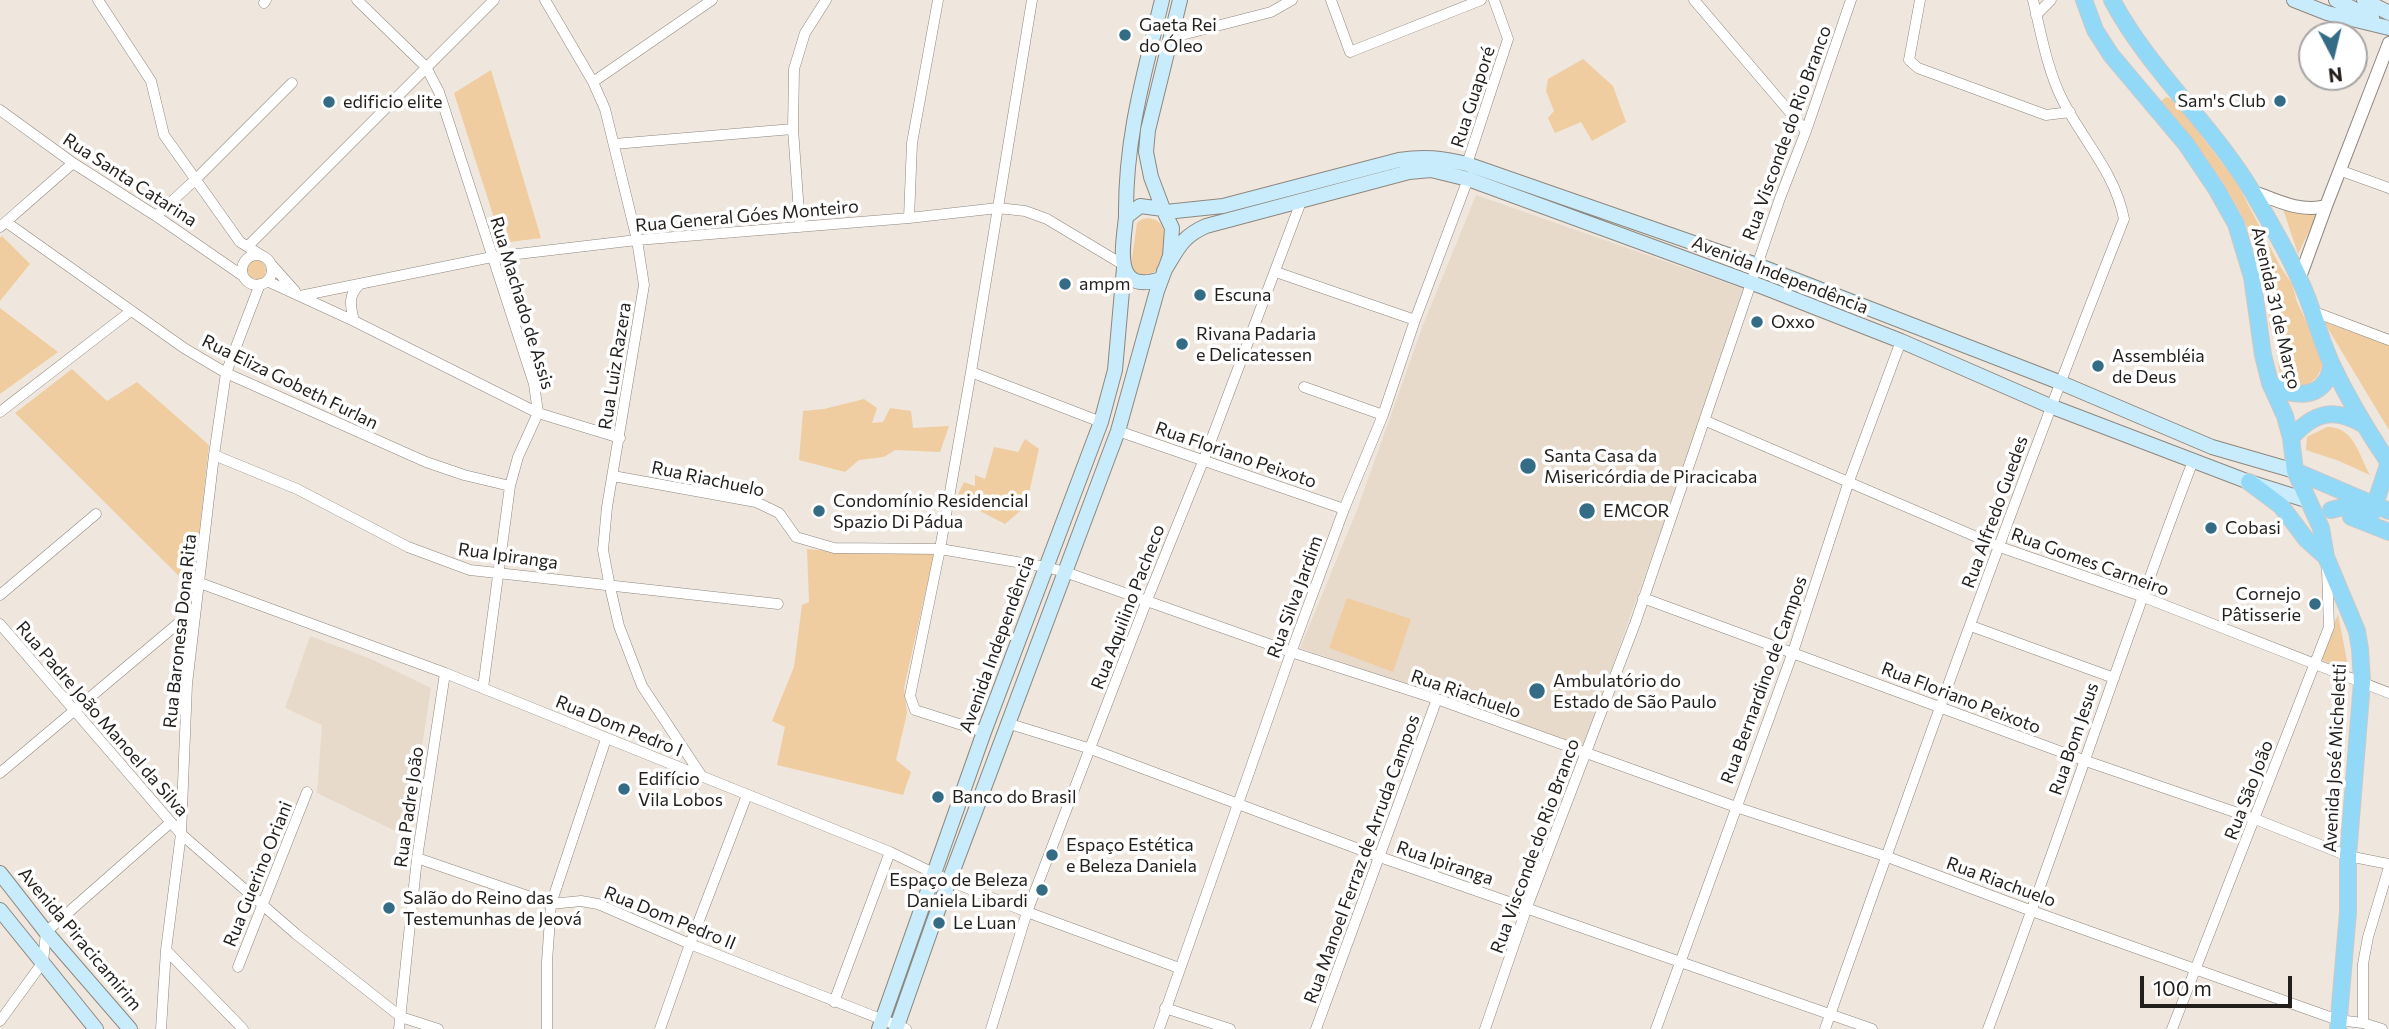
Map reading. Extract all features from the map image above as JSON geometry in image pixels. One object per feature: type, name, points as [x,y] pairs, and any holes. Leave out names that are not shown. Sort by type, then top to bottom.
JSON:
[{"type":"main road","points":[[1162,0],[1132,121],[1125,178],[1123,266],[1134,281],[1142,284],[1163,275],[1172,239],[1172,228],[1151,177],[1146,152],[1147,130],[1181,0]]},
{"type":"main road","name":"Avenida 31 de Março","points":[[2112,0],[2162,73],[2211,131],[2252,191],[2299,280],[2332,365],[2364,425],[2389,462]]},
{"type":"main road","points":[[2294,0],[2327,13],[2389,27]]},
{"type":"main road","points":[[2336,0],[2389,27]]},
{"type":"main road","points":[[2364,0],[2389,13]]},
{"type":"main road","name":"Avenida 31 de Março","points":[[2082,2],[2111,55],[2186,144],[2217,190],[2236,225],[2252,277],[2263,355],[2270,383],[2291,438],[2295,471],[2306,500]]},
{"type":"main road","name":"Avenida Independência","points":[[1164,210],[1223,206],[1399,160],[1425,156],[1467,164],[1757,265],[2059,382],[2212,447],[2295,471],[2382,508]]},
{"type":"main road","name":"Avenida Independência","points":[[900,1028],[950,881],[1118,431],[1163,275],[1181,243],[1191,233],[1206,226],[1409,172],[1431,170],[1468,179],[1902,341],[2050,406],[2389,532]]},
{"type":"main road","points":[[1126,216],[1140,206],[1164,210]]},
{"type":"main road","name":"Avenida Independência","points":[[881,1024],[984,732],[1101,422],[1115,370],[1123,266]]},
{"type":"main road","points":[[2270,383],[2282,392],[2306,393],[2327,381],[2332,365]]},
{"type":"main road","points":[[2291,438],[2310,421],[2337,413],[2347,415],[2364,425]]},
{"type":"main road","points":[[2331,510],[2347,506],[2365,514],[2382,508],[2389,462]]},
{"type":"main road","points":[[2249,482],[2281,506],[2306,539],[2326,557]]},
{"type":"main road","name":"Avenida José Micheletti","points":[[2306,500],[2321,528],[2326,557],[2357,631],[2362,682],[2348,856],[2348,912],[2335,1026]]},
{"type":"main road","name":"Avenida Piracicamirim","points":[[3,880],[130,1029]]},
{"type":"main road","points":[[0,910],[96,1029]]},
{"type":"street","points":[[98,0],[151,81],[164,135],[244,244],[270,263],[300,296]]},
{"type":"street","name":"Rua Machado de Assis","points":[[357,0],[426,67],[439,92],[534,384],[538,413],[510,486],[483,688]]},
{"type":"street","points":[[494,0],[244,244],[243,276],[250,283],[264,282],[354,321],[538,413],[620,438]]},
{"type":"street","name":"Rua Luiz Razera","points":[[545,0],[593,82],[605,109],[637,240],[644,285],[603,550],[610,587],[619,626],[642,686],[701,776]]},
{"type":"street","points":[[593,82],[712,0]]},
{"type":"street","points":[[800,227],[793,129],[794,69],[805,33],[826,0]]},
{"type":"street","points":[[909,218],[912,143],[938,0]]},
{"type":"street","points":[[984,732],[915,710],[910,696],[940,549],[1032,0]]},
{"type":"street","points":[[1170,38],[1270,12],[1292,0]]},
{"type":"street","points":[[1331,0],[1350,52],[1481,0]]},
{"type":"street","name":"Rua Guaporé","points":[[1467,164],[1508,39],[1494,0]]},
{"type":"street","points":[[1694,0],[1806,131]]},
{"type":"street","name":"Rua Visconde do Rio Branco","points":[[1485,1029],[1527,907],[1706,421],[1757,265],[1851,0]]},
{"type":"street","points":[[1920,0],[1909,60],[1918,68],[2046,115],[2070,112]]},
{"type":"street","name":"Rua Alfredo Guedes","points":[[1825,1029],[1885,856],[2050,406],[2124,219],[2109,175],[2070,112],[2052,76],[2033,0]]},
{"type":"street","points":[[2036,15],[2051,0]]},
{"type":"street","points":[[2299,280],[2389,43]]},
{"type":"street","points":[[156,216],[292,83]]},
{"type":"street","name":"Rua Santa Catarina","points":[[0,110],[73,163],[243,276]]},
{"type":"street","points":[[614,144],[793,129]]},
{"type":"street","points":[[3,224],[73,163]]},
{"type":"street","points":[[2339,170],[2389,188]]},
{"type":"street","name":"Rua Silva Jardim","points":[[1158,1029],[1291,652],[1383,415],[1468,179]]},
{"type":"street","points":[[2252,191],[2301,208],[2316,209],[2326,206]]},
{"type":"street","name":"Rua Aquilino Pacheco","points":[[990,1029],[1027,912],[1204,459],[1302,199]]},
{"type":"street","name":"Rua General Góes Monteiro","points":[[300,296],[492,257],[637,240],[909,218],[998,208],[1025,211],[1047,219],[1123,266]]},
{"type":"street","name":"Rua Eliza Gobeth Furlan","points":[[3,224],[184,348],[226,373],[426,462],[510,486]]},
{"type":"street","points":[[243,263],[252,255],[261,255]]},
{"type":"street","points":[[264,282],[272,272],[270,263]]},
{"type":"street","points":[[1276,272],[1415,320]]},
{"type":"street","name":"Rua Baronesa Dona Rita","points":[[161,1029],[166,950],[181,834],[187,684],[214,455],[226,373],[264,282]]},
{"type":"street","points":[[354,321],[350,300],[352,291],[362,282]]},
{"type":"street","points":[[0,412],[131,311]]},
{"type":"street","points":[[2312,311],[2389,340]]},
{"type":"street","name":"Rua Bernardino de Campos","points":[[1656,1029],[1793,652],[1849,481],[1902,341]]},
{"type":"street","points":[[971,372],[1101,422]]},
{"type":"street","points":[[1304,387],[1383,415]]},
{"type":"street","name":"Rua Gomes Carneiro","points":[[1706,421],[2000,547],[2141,596],[2389,693]]},
{"type":"street","name":"Rua Floriano Peixoto","points":[[1118,431],[1345,509]]},
{"type":"street","name":"Rua Ipiranga","points":[[214,455],[297,489],[408,547],[470,570],[778,604]]},
{"type":"street","name":"Rua Bom Jesus","points":[[1988,1029],[2086,761],[2141,596],[2193,461]]},
{"type":"street","name":"Rua Riachuelo","points":[[613,476],[755,502],[779,513],[796,537],[834,548],[940,549],[1065,572],[1291,652],[1437,699],[1736,807],[1885,856],[2195,969],[2335,1026],[2363,1023],[2382,1029]]},
{"type":"street","points":[[0,595],[96,514]]},
{"type":"street","name":"Rua São João","points":[[2172,1029],[2329,626],[2326,557]]},
{"type":"street","name":"Rua Dom Pedro I","points":[[200,583],[483,688],[890,852],[950,881],[1027,912],[1179,968]]},
{"type":"street","name":"Rua Floriano Peixoto","points":[[1643,598],[2086,761],[2255,819],[2348,856],[2389,866]]},
{"type":"street","points":[[0,773],[194,610]]},
{"type":"street","name":"Rua Padre João Manoel da Silva","points":[[0,624],[181,834],[261,904],[401,1017]]},
{"type":"street","points":[[1971,626],[2114,678]]},
{"type":"street","name":"Rua Padre João","points":[[399,1029],[417,858],[444,673]]},
{"type":"street","name":"Rua Manoel Ferraz de Arruda Campos","points":[[1316,1029],[1437,699]]},
{"type":"street","name":"Rua Ipiranga","points":[[1010,724],[1090,749],[1380,858],[1871,1029]]},
{"type":"street","points":[[547,1029],[547,962],[551,904],[606,739]]},
{"type":"street","points":[[668,763],[675,751],[676,740]]},
{"type":"street","name":"Rua Guerino Oriani","points":[[238,967],[307,792]]},
{"type":"street","points":[[660,1029],[747,795]]},
{"type":"street","points":[[0,1021],[43,962],[46,932],[170,822]]},
{"type":"street","points":[[834,1002],[890,852]]},
{"type":"street","name":"Rua Dom Pedro II","points":[[417,858],[551,904],[581,901],[597,904],[881,1024],[900,1028]]},
{"type":"street","points":[[2363,1023],[2363,964],[2389,866]]},
{"type":"street","points":[[166,950],[243,1029]]},
{"type":"street","points":[[1166,1008],[1230,1029]]},
{"type":"street","points":[[401,1017],[438,1029]]},
{"type":"shaded area","points":[[1583,59],[1613,86],[1626,122],[1592,141],[1581,122],[1555,133],[1548,118],[1554,111],[1546,91],[1548,79]]},
{"type":"shaded area","points":[[491,70],[541,238],[502,243],[454,93]]},
{"type":"shaded area","points":[[2166,97],[2174,100],[2237,183],[2292,284],[2297,302],[2325,361],[2317,377],[2307,385],[2293,386],[2280,375],[2275,340],[2269,324],[2268,290],[2262,260],[2222,181],[2160,102]]},
{"type":"shaded area","name":"Santa Casa da Misericórdia de Piracicaba","points":[[1476,195],[1747,290],[1584,746],[1300,648],[1357,510],[1423,325]]},
{"type":"shaded area","points":[[2282,206],[2318,213],[2298,254]]},
{"type":"shaded area","points":[[1149,218],[1161,225],[1164,231],[1164,246],[1159,269],[1144,274],[1131,266],[1137,223]]},
{"type":"shaded area","points":[[2,236],[30,264],[0,301],[0,238]]},
{"type":"shaded area","points":[[252,260],[260,260],[266,270],[260,280],[252,280],[246,274],[246,266]]},
{"type":"shaded area","points":[[0,308],[58,352],[0,394]]},
{"type":"shaded area","points":[[2324,322],[2389,345],[2389,430]]},
{"type":"shaded area","points":[[72,369],[107,401],[137,382],[209,445],[193,590],[15,413]]},
{"type":"shaded area","points":[[864,399],[877,408],[872,423],[883,422],[890,408],[911,411],[913,428],[949,426],[940,452],[895,450],[884,457],[859,460],[845,472],[799,460],[803,411]]},
{"type":"shaded area","points":[[2327,427],[2344,431],[2350,437],[2370,475],[2306,450],[2307,437]]},
{"type":"shaded area","points":[[1025,439],[1039,449],[1026,506],[1005,524],[980,511],[958,494],[964,482],[975,486],[975,475],[985,479],[994,447],[1018,452]]},
{"type":"shaded area","points":[[807,549],[934,554],[904,688],[907,713],[896,760],[911,772],[903,795],[777,765],[785,727],[772,721],[794,667],[802,605],[809,602]]},
{"type":"shaded area","points":[[1347,598],[1411,619],[1393,672],[1329,648]]},
{"type":"shaded area","points":[[2338,614],[2349,671],[2320,659]]},
{"type":"shaded area","points":[[310,636],[371,659],[431,688],[408,837],[317,793],[322,725],[285,708]]},
{"type":"place","name":"Gaeta Rei do Óleo","points":[[1125,35]]},
{"type":"place","name":"Sam's Club","points":[[2280,101]]},
{"type":"place","name":"edificio elite","points":[[329,102]]},
{"type":"place","name":"ampm","points":[[1065,284]]},
{"type":"place","name":"Escuna","points":[[1200,295]]},
{"type":"place","name":"Oxxo","points":[[1757,322]]},
{"type":"place","name":"Rivana Padaria e Delicatessen","points":[[1182,344]]},
{"type":"place","name":"Assembléia de Deus","points":[[2098,366]]},
{"type":"place","name":"Santa Casa da Misericórdia de Piracicaba","points":[[1528,466]]},
{"type":"place","name":"Condomínio Residencial Spazio Di Pádua","points":[[819,511]]},
{"type":"place","name":"EMCOR","points":[[1587,511]]},
{"type":"place","name":"Cobasi","points":[[2211,528]]},
{"type":"place","name":"Cornejo Pâtisserie","points":[[2315,604]]},
{"type":"place","name":"Ambulatório do Estado de São Paulo","points":[[1537,691]]},
{"type":"place","name":"Edifício Vila Lobos","points":[[624,789]]},
{"type":"place","name":"Banco do Brasil","points":[[938,797]]},
{"type":"place","name":"Espaço Estética e Beleza Daniela","points":[[1052,855]]},
{"type":"place","name":"Espaço de Beleza Daniela Libardi","points":[[1042,890]]},
{"type":"place","name":"Salão do Reino das Testemunhas de Jeová","points":[[389,908]]},
{"type":"place","name":"Le Luan","points":[[939,923]]}]
